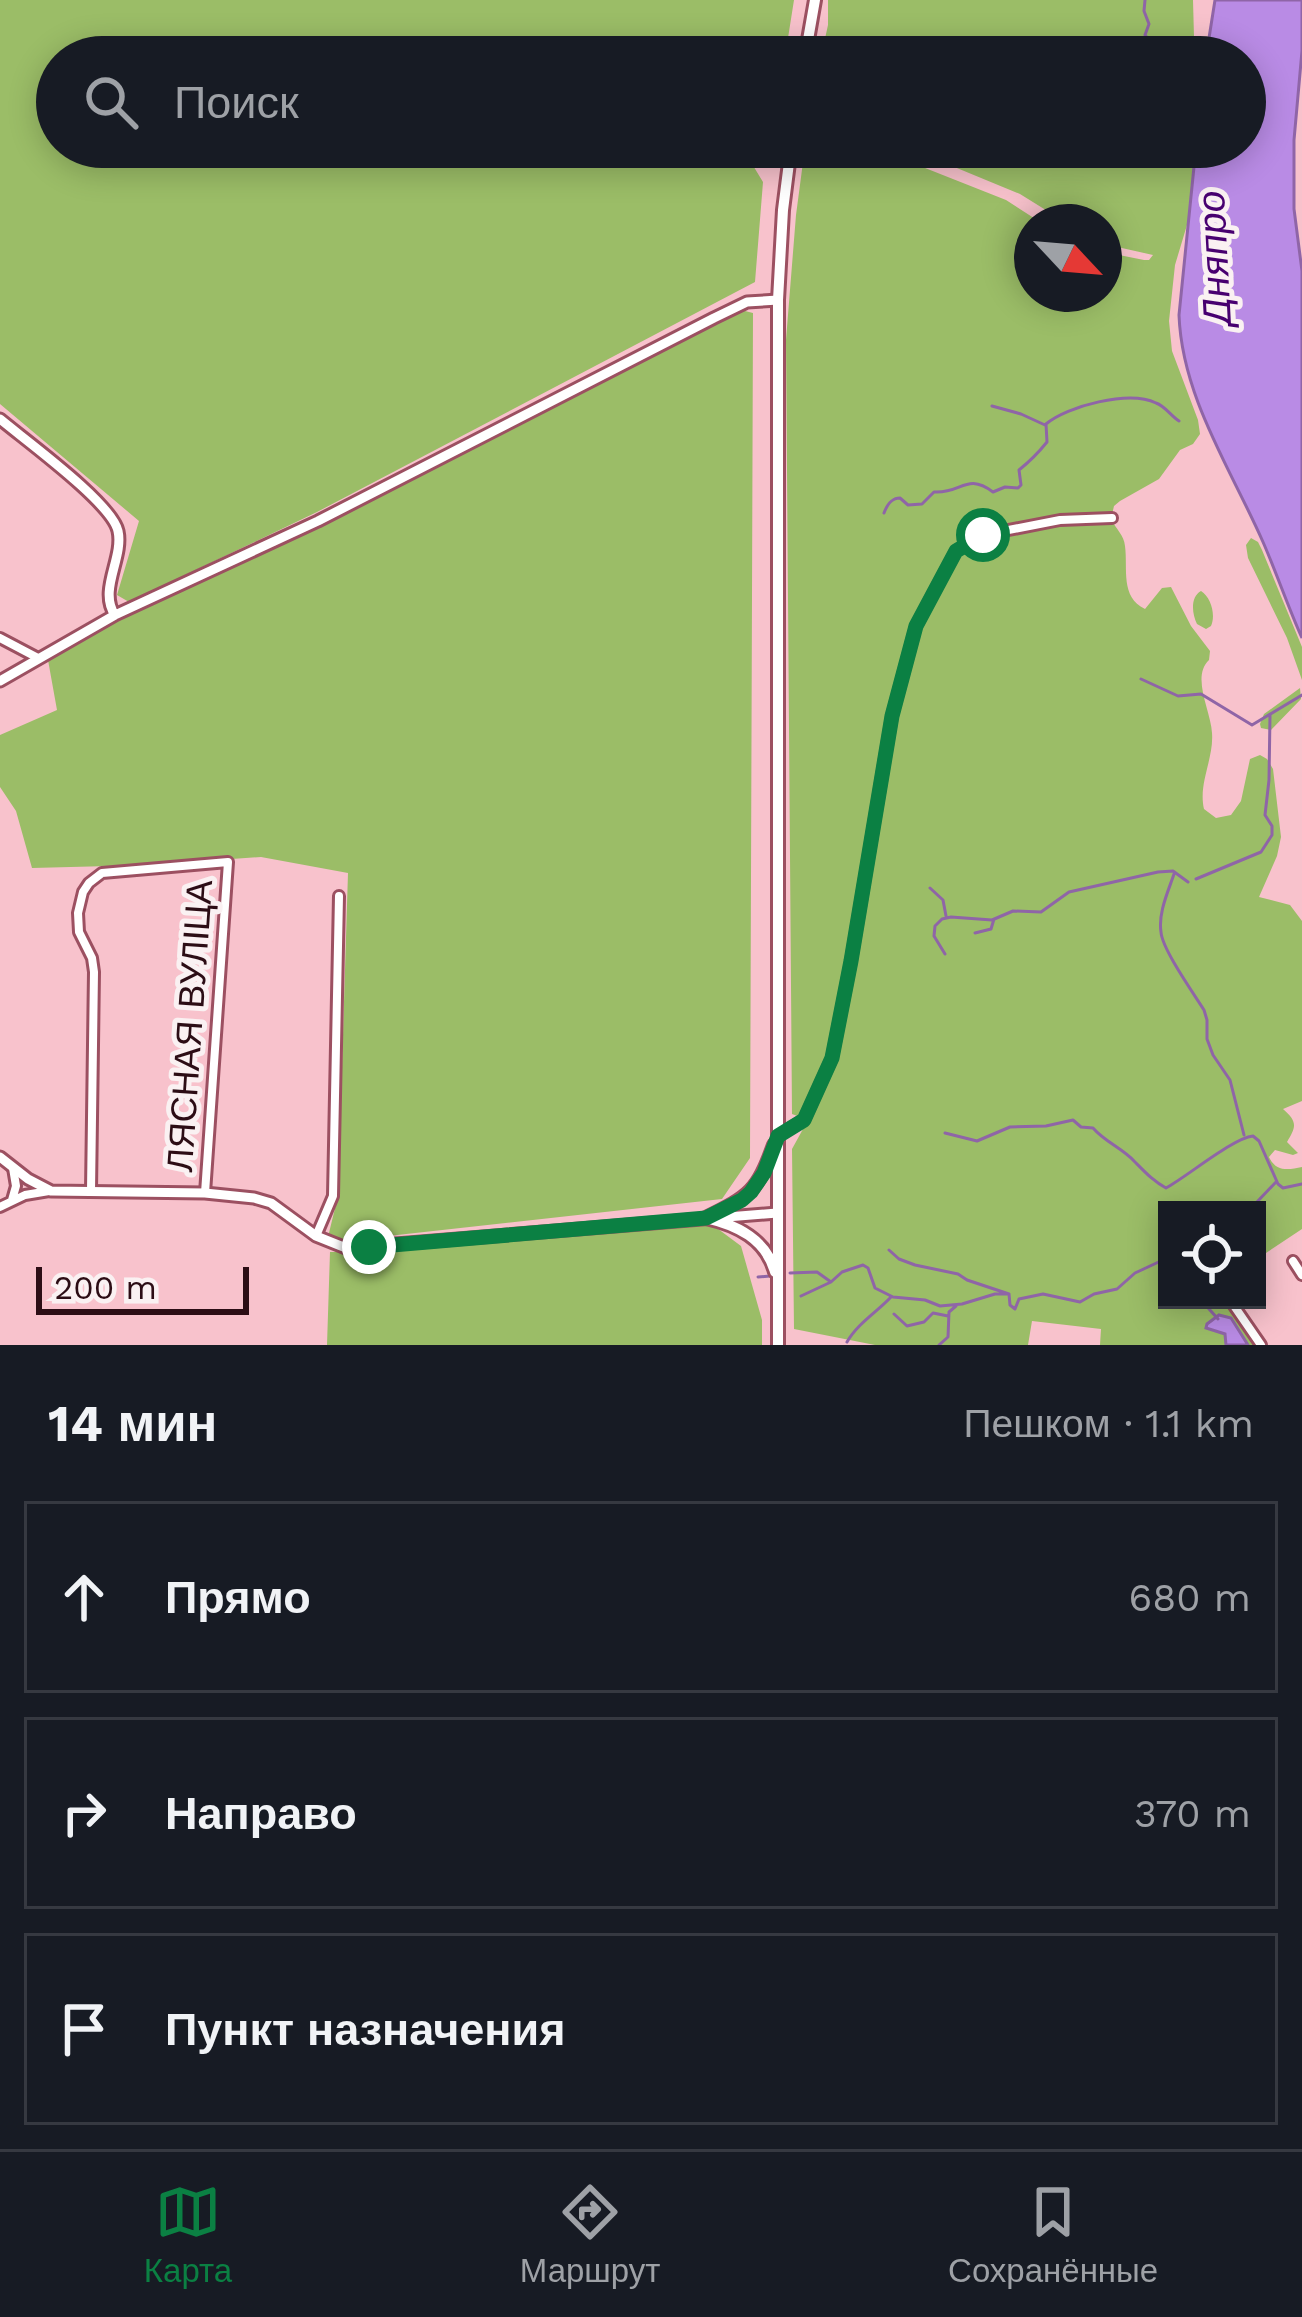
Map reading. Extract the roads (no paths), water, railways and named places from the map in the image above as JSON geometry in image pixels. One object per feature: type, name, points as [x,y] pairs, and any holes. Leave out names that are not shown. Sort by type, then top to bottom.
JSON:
[{"type":"main road","points":[[809,36],[815,0]]},
{"type":"main road","points":[[778,1345],[778,300],[788,168]]},
{"type":"main road","points":[[706,1218],[751,1192],[778,1136]]},
{"type":"main road","points":[[706,1218],[725,1222],[752,1238],[772,1261],[777,1282]]},
{"type":"street","points":[[0,681],[115,615],[318,521],[747,302],[778,300]]},
{"type":"street","points":[[0,419],[114,520],[119,547],[109,601],[115,615]]},
{"type":"street","points":[[778,1136],[804,1120],[832,1058],[892,716],[916,626],[956,551],[983,535],[1060,520],[1112,518]]},
{"type":"street","points":[[0,638],[38,658]]},
{"type":"street","name":"ЛЯСНАЯ ВУЛІЦА","points":[[91,1191],[94,972],[80,932],[83,892],[102,873],[228,862],[205,1193]]},
{"type":"street","points":[[316,1236],[333,1196],[339,896]]},
{"type":"street","points":[[0,1157],[51,1191]]},
{"type":"street","points":[[12,1201],[13,1167]]},
{"type":"street","points":[[0,1207],[31,1193],[51,1191],[254,1198],[271,1203],[335,1246],[357,1248],[777,1213]]},
{"type":"street","points":[[1293,1262],[1302,1275]]},
{"type":"street","points":[[1236,1309],[1261,1345]]},
{"type":"water","name":"Дняпро","points":[[1215,0],[1302,0],[1294,209],[1302,271],[1302,638],[1198,404],[1182,345],[1179,315],[1194,168],[1266,168],[1266,36],[1209,36]]},
{"type":"water","points":[[1219,1315],[1231,1318],[1248,1345],[1226,1345],[1225,1334],[1206,1328]]},
{"type":"waterway","points":[[1145,0],[1146,36]]},
{"type":"waterway","points":[[884,513],[894,499],[922,504],[934,492],[970,484],[993,492],[1018,488],[1019,470],[1047,442],[1046,424],[1083,406],[1144,399],[1159,404],[1179,421]]},
{"type":"waterway","points":[[992,406],[1045,425]]},
{"type":"waterway","points":[[1141,679],[1178,696],[1201,694],[1252,725],[1302,695]]},
{"type":"waterway","points":[[1196,879],[1261,852],[1272,835],[1265,815],[1270,715]]},
{"type":"waterway","points":[[945,954],[934,936],[942,919],[992,920],[1013,911],[1041,912],[1069,892],[1158,872],[1173,871],[1188,882]]},
{"type":"waterway","points":[[1174,874],[1161,917],[1163,940],[1204,1010],[1207,1039],[1230,1080],[1244,1135]]},
{"type":"waterway","points":[[930,888],[943,900],[946,916]]},
{"type":"waterway","points":[[975,933],[991,929],[994,919]]},
{"type":"waterway","points":[[945,1133],[977,1141],[1010,1127],[1073,1120],[1093,1128],[1166,1188],[1222,1150],[1253,1136],[1278,1184],[1283,1188],[1302,1184]]},
{"type":"waterway","points":[[1258,1201],[1276,1182]]},
{"type":"waterway","points":[[889,1250],[915,1265],[958,1274],[1009,1294]]},
{"type":"waterway","points":[[790,1273],[817,1272],[831,1282],[842,1272],[863,1265],[875,1288],[893,1297],[940,1306],[1009,1294],[1015,1309],[1019,1299],[1043,1294],[1080,1302],[1117,1289],[1158,1262]]},
{"type":"waterway","points":[[758,1277],[770,1276]]},
{"type":"waterway","points":[[801,1296],[831,1282]]},
{"type":"waterway","points":[[847,1342],[891,1297]]},
{"type":"waterway","points":[[939,1345],[948,1337],[949,1312],[956,1306]]},
{"type":"waterway","points":[[1209,1309],[1218,1319]]},
{"type":"waterway","points":[[894,1314],[907,1326],[924,1322],[933,1313],[948,1316]]}]
